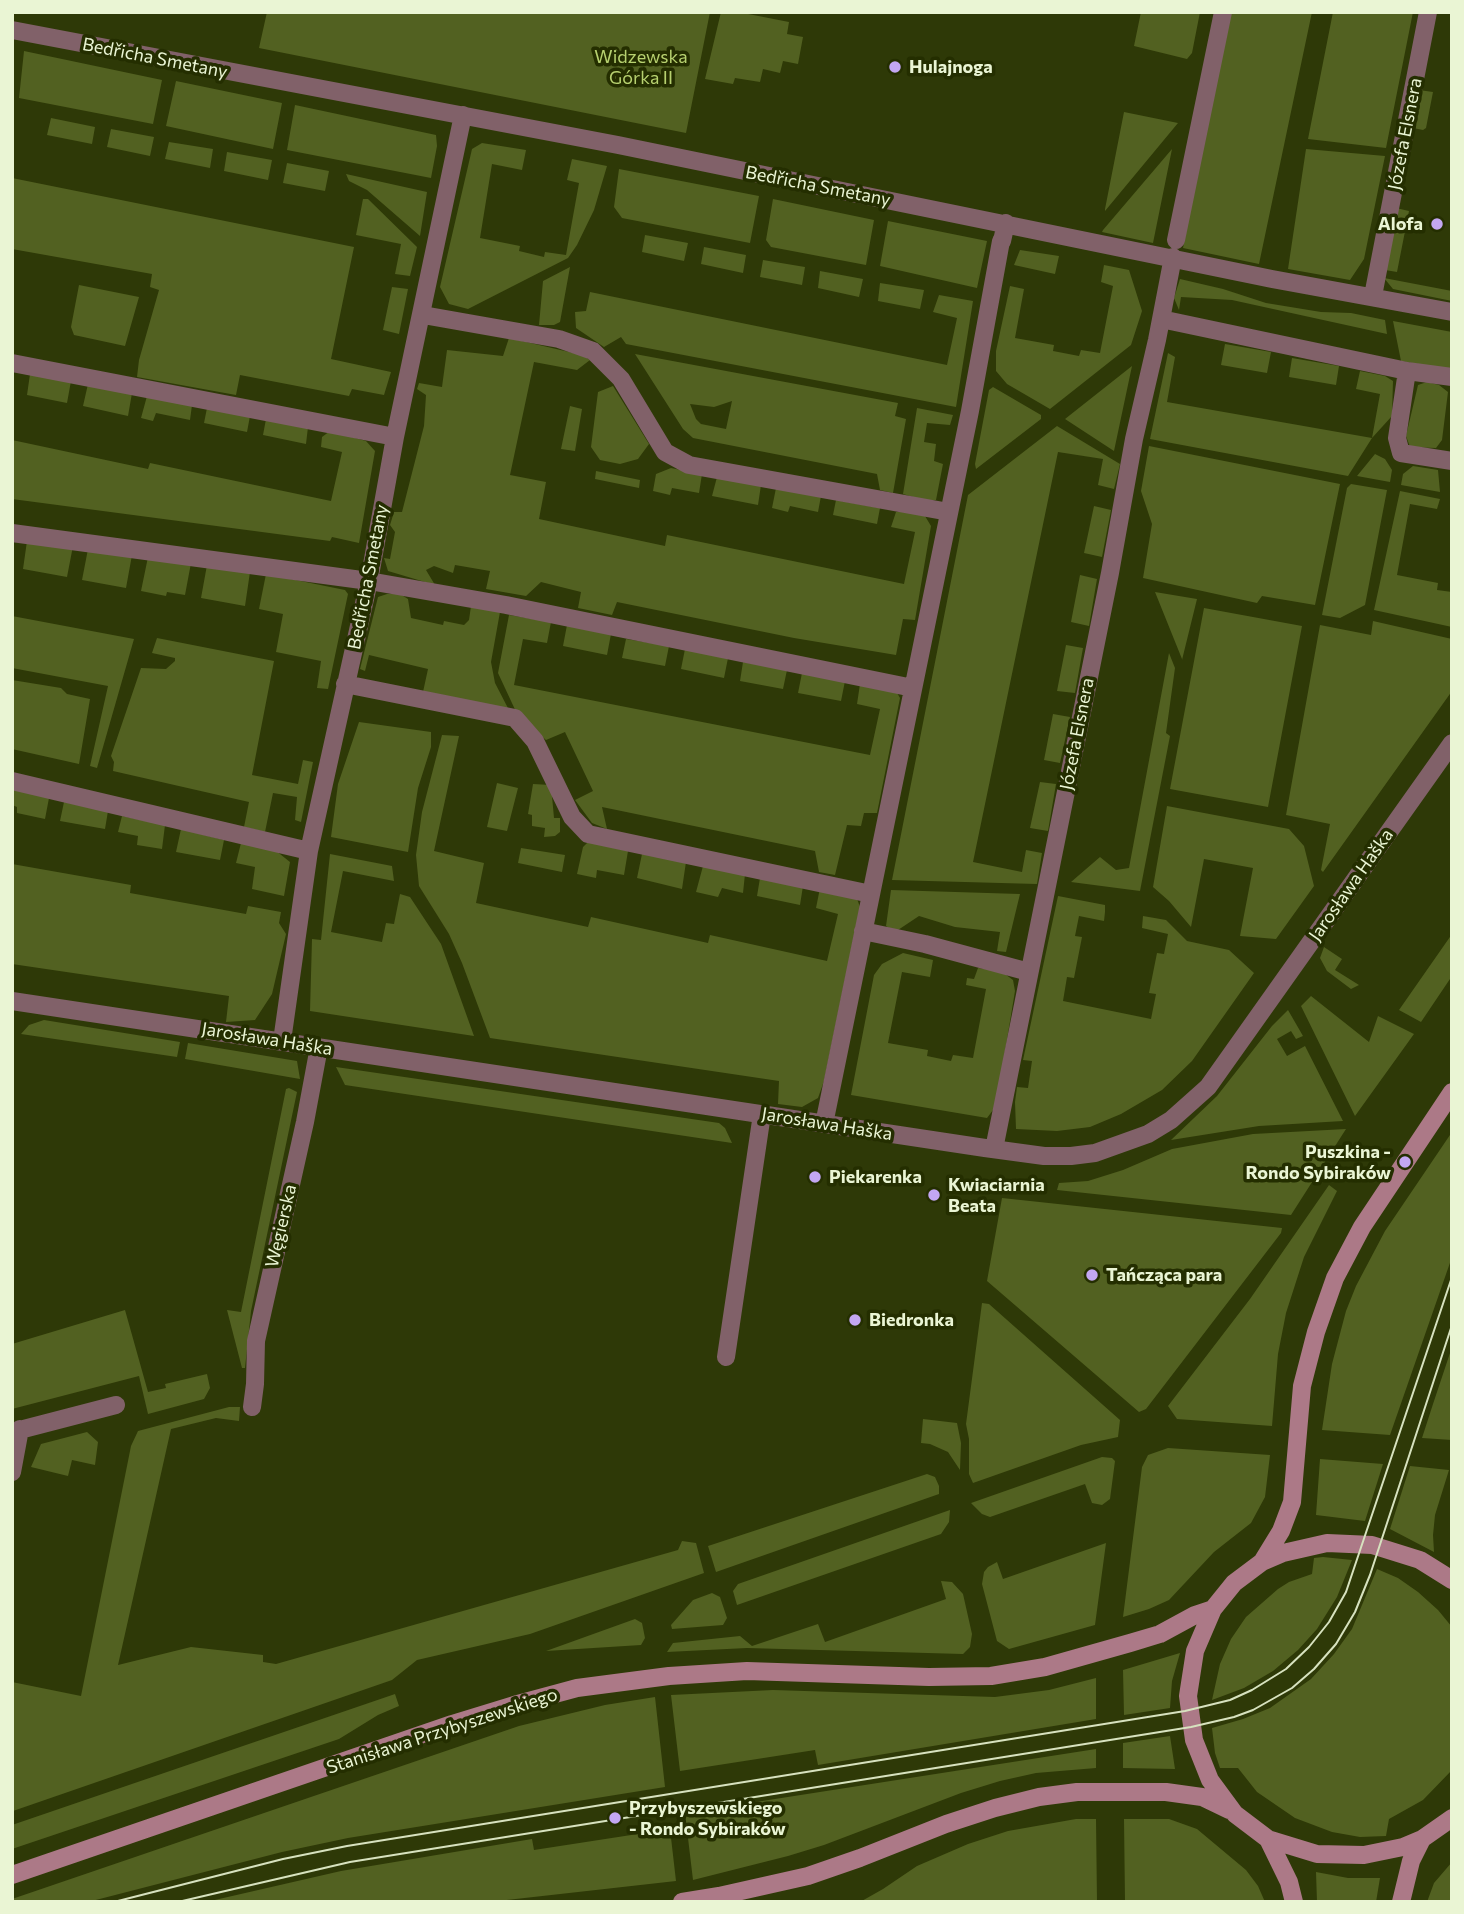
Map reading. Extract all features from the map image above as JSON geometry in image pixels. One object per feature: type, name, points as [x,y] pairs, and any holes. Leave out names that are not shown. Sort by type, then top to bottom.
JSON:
[{"type":"main road","points":[[1262,1562],[1281,1531],[1292,1502],[1302,1386],[1316,1332],[1335,1278],[1363,1227],[1452,1092]]},
{"type":"main road","points":[[1235,1814],[1210,1780],[1194,1740],[1189,1685],[1195,1651],[1213,1609],[1234,1583],[1262,1562],[1283,1553],[1327,1543],[1372,1545],[1420,1560],[1452,1580]]},
{"type":"main road","name":"Stanisława Przybyszewskiego","points":[[12,1875],[452,1724],[577,1688],[669,1676],[747,1671],[942,1677],[1001,1675],[1071,1661],[1160,1634],[1195,1615],[1213,1609]]},
{"type":"main road","points":[[681,1902],[808,1876],[968,1816],[1059,1794],[1096,1792],[1184,1794],[1202,1797],[1235,1814],[1268,1839],[1317,1854],[1343,1856],[1384,1852],[1422,1839],[1452,1818]]},
{"type":"main road","points":[[1268,1839],[1289,1882],[1294,1902]]},
{"type":"main road","points":[[1401,1902],[1411,1861],[1422,1839]]},
{"type":"street","name":"Józefa Elsnera","points":[[994,1149],[1110,573],[1134,439],[1223,12]]},
{"type":"street","name":"Józefa Elsnera","points":[[1373,296],[1428,12]]},
{"type":"street","name":"Bedřicha Smetany","points":[[12,30],[463,115],[1006,223],[1174,249]]},
{"type":"street","name":"Bedřicha Smetany","points":[[282,1041],[309,852],[369,581],[395,438],[463,115]]},
{"type":"street","points":[[824,1124],[1006,223]]},
{"type":"street","points":[[1174,249],[1272,279],[1452,312]]},
{"type":"street","points":[[422,315],[559,339],[593,351],[621,379],[665,452],[689,465],[949,512]]},
{"type":"street","points":[[1161,319],[1407,371],[1452,377]]},
{"type":"street","points":[[12,363],[395,438]]},
{"type":"street","points":[[1407,371],[1397,438],[1401,453],[1452,461]]},
{"type":"street","points":[[12,533],[369,581],[913,688]]},
{"type":"street","points":[[345,684],[515,718],[535,741],[572,817],[588,834],[871,894]]},
{"type":"street","name":"Jarosława Haška","points":[[12,1001],[994,1149],[1044,1156],[1094,1153],[1148,1133],[1171,1120],[1191,1104],[1225,1066],[1452,743]]},
{"type":"street","points":[[12,781],[309,852]]},
{"type":"street","points":[[863,931],[925,944],[1029,972]]},
{"type":"street","name":"Węgierska","points":[[252,1407],[258,1329],[305,1122],[319,1047]]},
{"type":"street","points":[[726,1357],[762,1114]]},
{"type":"street","points":[[12,1472],[16,1430],[116,1405]]},
{"type":"green space","name":"Widzewska Górka II","points":[[267,12],[710,12],[686,133],[259,48]]},
{"type":"green space","points":[[721,12],[738,12],[789,22],[787,34],[803,37],[798,64],[783,61],[780,73],[763,69],[760,82],[735,78],[733,84],[705,79]]},
{"type":"green space","points":[[1141,12],[1200,12],[1192,53],[1187,59],[1134,46]]},
{"type":"green space","points":[[1229,12],[1312,12],[1259,264],[1183,248]]},
{"type":"green space","points":[[1333,12],[1413,12],[1386,148],[1308,139]]},
{"type":"green space","points":[[24,51],[162,80],[153,124],[19,98]]},
{"type":"green space","points":[[176,81],[282,103],[273,149],[166,126]]},
{"type":"green space","points":[[1419,90],[1433,92],[1426,128],[1423,130],[1413,128]]},
{"type":"green space","points":[[295,105],[436,135],[437,146],[431,178],[287,150]]},
{"type":"green space","points":[[1124,112],[1178,123],[1105,211],[1105,209]]},
{"type":"green space","points":[[51,118],[95,127],[92,144],[47,135]]},
{"type":"green space","points":[[111,129],[154,137],[150,156],[107,147]]},
{"type":"green space","points":[[169,142],[213,149],[210,168],[165,159]]},
{"type":"green space","points":[[482,143],[526,150],[522,170],[492,164],[480,238],[520,246],[519,251],[544,257],[545,252],[566,255],[579,183],[567,180],[572,159],[607,166],[594,210],[568,258],[468,309],[449,304],[440,287],[472,149]]},
{"type":"green space","points":[[1172,149],[1153,243],[1102,232],[1103,230]]},
{"type":"green space","points":[[1306,149],[1385,156],[1364,259],[1350,280],[1288,269]]},
{"type":"green space","points":[[227,152],[272,160],[268,180],[224,171]]},
{"type":"green space","points":[[287,163],[329,171],[325,191],[283,183]]},
{"type":"green space","points":[[619,169],[759,196],[750,243],[622,218],[614,207]]},
{"type":"green space","points":[[346,174],[427,192],[420,236],[367,190],[349,181]]},
{"type":"green space","points":[[12,178],[354,247],[331,359],[391,372],[384,395],[352,389],[349,396],[240,375],[236,395],[137,377],[139,360],[159,290],[150,287],[152,274],[12,249]]},
{"type":"green space","points":[[363,199],[368,199],[417,247],[410,276],[395,274],[401,244],[356,235]]},
{"type":"green space","points":[[773,199],[874,220],[866,265],[771,247],[766,240]]},
{"type":"green space","points":[[1396,208],[1409,211],[1397,272],[1385,270]]},
{"type":"green space","points":[[888,221],[987,241],[977,288],[880,266]]},
{"type":"green space","points":[[645,235],[688,243],[684,261],[642,252]]},
{"type":"green space","points":[[704,247],[746,255],[743,273],[701,264]]},
{"type":"green space","points":[[1020,250],[1059,256],[1055,274],[1014,265]]},
{"type":"green space","points":[[763,260],[805,267],[802,285],[760,277]]},
{"type":"green space","points":[[1104,265],[1129,270],[1142,311],[1131,345],[1050,409],[1007,384],[996,371],[996,351],[1010,286],[1024,289],[1015,338],[1054,345],[1053,351],[1079,356],[1081,350],[1100,353],[1113,286],[1101,282]]},
{"type":"green space","points":[[570,267],[560,322],[554,325],[539,325],[543,281]]},
{"type":"green space","points":[[820,271],[863,279],[859,297],[818,288]]},
{"type":"green space","points":[[1384,278],[1452,291],[1452,301],[1393,289]]},
{"type":"green space","points":[[1180,279],[1266,303],[1321,312],[1351,313],[1385,320],[1387,334],[1232,300],[1181,297],[1179,310],[1174,298]]},
{"type":"green space","points":[[880,283],[924,290],[920,309],[878,301]]},
{"type":"green space","points":[[79,285],[139,297],[125,346],[74,335],[71,327]]},
{"type":"green space","points":[[392,287],[408,289],[399,334],[383,330]]},
{"type":"green space","points":[[590,292],[947,365],[957,318],[933,312],[939,295],[973,301],[956,407],[626,344],[621,337],[604,347],[576,328],[575,312],[586,311]]},
{"type":"green space","points":[[1393,321],[1452,332],[1451,370],[1401,361]]},
{"type":"green space","points":[[509,338],[582,355],[590,360],[577,370],[534,362],[510,475],[546,482],[539,519],[665,546],[667,535],[904,584],[915,532],[891,527],[896,512],[906,511],[925,516],[931,526],[915,620],[903,619],[896,655],[794,638],[617,602],[612,615],[578,608],[581,592],[541,582],[526,596],[486,589],[490,571],[455,565],[453,573],[434,566],[426,570],[435,585],[388,571],[384,558],[390,559],[395,532],[390,525],[394,512],[402,512],[424,426],[426,395],[417,389],[419,383],[442,387],[447,350],[503,356]]},
{"type":"green space","points":[[1225,344],[1271,352],[1267,373],[1221,365]]},
{"type":"green space","points":[[1168,353],[1175,357],[1167,402],[1372,438],[1348,476],[1150,439]]},
{"type":"green space","points":[[635,354],[898,403],[895,416],[906,419],[893,493],[880,490],[877,474],[693,438],[683,429]],"holes":[[[732,401],[726,429],[701,424],[690,404],[714,407]]]},
{"type":"green space","points":[[1292,358],[1339,366],[1336,385],[1289,377]]},
{"type":"green space","points":[[1132,366],[1114,451],[1065,419]]},
{"type":"green space","points":[[1360,371],[1385,376],[1393,381],[1392,416],[1372,438],[1380,394],[1356,389]]},
{"type":"green space","points":[[30,374],[71,381],[67,403],[27,395]]},
{"type":"green space","points":[[1427,382],[1439,385],[1448,392],[1442,440],[1436,448],[1410,447],[1406,436],[1418,385]]},
{"type":"green space","points":[[88,384],[132,393],[128,416],[83,406]]},
{"type":"green space","points":[[613,386],[649,444],[638,459],[620,464],[600,460],[591,447],[598,392]]},
{"type":"green space","points":[[993,387],[1041,415],[1041,419],[976,469],[989,390]]},
{"type":"green space","points":[[147,396],[192,405],[190,420],[156,413],[153,421],[141,418]]},
{"type":"green space","points":[[570,406],[582,409],[575,451],[561,449]]},
{"type":"green space","points":[[207,408],[250,416],[247,432],[204,423]]},
{"type":"green space","points":[[917,408],[953,415],[950,425],[927,423],[924,442],[936,444],[934,461],[943,464],[936,500],[923,500],[903,494]]},
{"type":"green space","points":[[266,419],[308,427],[306,444],[263,435]]},
{"type":"green space","points":[[1057,426],[1120,464],[1114,489],[1098,485],[1103,459],[1058,452],[973,862],[1022,872],[1026,850],[1042,853],[1037,884],[892,880],[968,495]]},
{"type":"green space","points":[[330,431],[366,441],[375,451],[359,543],[332,537],[330,541],[12,499],[12,440],[148,469],[150,463],[331,501],[342,452],[321,447],[322,437]]},
{"type":"green space","points":[[1149,446],[1340,484],[1315,605],[1262,596],[1257,603],[1143,578],[1152,524],[1141,491]]},
{"type":"green space","points":[[1375,454],[1385,459],[1392,470],[1390,482],[1357,476]]},
{"type":"green space","points":[[1413,466],[1438,470],[1440,492],[1401,485],[1403,474]]},
{"type":"green space","points":[[671,468],[702,474],[699,493],[672,488],[670,495],[653,491],[656,474]]},
{"type":"green space","points":[[596,471],[640,480],[639,488],[595,479]]},
{"type":"green space","points":[[717,477],[761,485],[758,505],[712,496]]},
{"type":"green space","points":[[1351,484],[1387,490],[1365,605],[1340,618],[1322,615],[1347,488]]},
{"type":"green space","points":[[776,488],[821,496],[818,512],[790,506],[788,512],[772,508]]},
{"type":"green space","points":[[1400,491],[1440,499],[1437,509],[1410,504],[1397,575],[1438,583],[1437,590],[1452,592],[1452,627],[1374,610]]},
{"type":"green space","points":[[836,500],[880,508],[877,524],[833,515]]},
{"type":"green space","points":[[1094,506],[1111,510],[1102,557],[1084,553]]},
{"type":"green space","points":[[27,541],[73,546],[67,577],[23,569]]},
{"type":"green space","points":[[88,549],[132,555],[126,588],[82,580]]},
{"type":"green space","points":[[148,557],[191,563],[185,595],[167,592],[166,596],[141,591]]},
{"type":"green space","points":[[207,565],[250,572],[245,606],[201,598]]},
{"type":"green space","points":[[266,574],[345,590],[348,594],[328,689],[317,688],[321,661],[276,652],[283,614],[259,609]]},
{"type":"green space","points":[[1080,575],[1097,579],[1089,626],[1071,622]]},
{"type":"green space","points":[[1155,592],[1197,599],[1182,660],[1182,659]]},
{"type":"green space","points":[[400,594],[408,599],[411,618],[443,625],[444,621],[464,625],[469,620],[471,606],[500,612],[491,662],[495,683],[510,712],[423,692],[428,669],[369,655],[365,671],[360,669],[378,597]]},
{"type":"green space","points":[[1204,608],[1302,626],[1268,807],[1170,789]]},
{"type":"green space","points":[[509,615],[551,622],[547,643],[523,639],[514,685],[870,755],[880,709],[857,704],[860,684],[896,691],[900,698],[877,813],[864,813],[861,826],[847,825],[835,875],[819,872],[815,851],[602,807],[607,829],[592,823],[575,800],[593,791],[565,732],[546,740],[518,716],[498,673]]},
{"type":"green space","points":[[12,616],[134,639],[97,768],[90,766],[108,686],[12,668]]},
{"type":"green space","points":[[1373,621],[1452,639],[1452,691],[1323,872],[1321,870],[1330,824],[1286,815],[1320,625],[1371,635]]},
{"type":"green space","points":[[567,625],[611,634],[607,655],[563,646]]},
{"type":"green space","points":[[157,638],[274,661],[252,775],[298,784],[303,760],[313,762],[301,822],[295,820],[297,797],[273,793],[265,832],[244,827],[249,802],[113,771],[114,762],[111,756],[141,668],[166,669],[175,661],[175,658],[152,653]]},
{"type":"green space","points":[[626,639],[669,646],[665,666],[622,658]]},
{"type":"green space","points":[[1066,645],[1083,648],[1075,693],[1057,691]]},
{"type":"green space","points":[[685,649],[728,658],[724,678],[681,669]]},
{"type":"green space","points":[[1169,653],[1175,668],[1166,733],[1170,736],[1140,891],[1071,882],[1100,857],[1116,870],[1129,868]]},
{"type":"green space","points":[[743,662],[787,670],[783,689],[740,681]]},
{"type":"green space","points":[[802,673],[845,681],[841,701],[798,693]]},
{"type":"green space","points":[[12,680],[61,688],[67,694],[90,699],[79,764],[12,749]]},
{"type":"green space","points":[[1053,714],[1070,717],[1060,763],[1044,760]]},
{"type":"green space","points":[[359,722],[431,732],[431,747],[418,788],[408,852],[331,837],[338,784]]},
{"type":"green space","points":[[442,735],[459,736],[434,851],[484,863],[476,903],[588,927],[591,917],[708,943],[710,935],[827,961],[838,914],[816,908],[820,888],[856,896],[860,907],[824,1081],[818,1098],[802,1107],[778,1104],[779,1081],[490,1038],[449,934],[419,886],[416,855],[422,812]]},
{"type":"green space","points":[[1040,782],[1056,784],[1048,831],[1030,828]]},
{"type":"green space","points":[[497,783],[518,788],[507,831],[487,827]]},
{"type":"green space","points":[[533,784],[551,785],[554,818],[560,818],[560,832],[555,836],[544,837],[545,828],[532,826],[532,815],[528,814]]},
{"type":"green space","points":[[12,789],[49,798],[45,819],[17,813],[17,807],[12,805]]},
{"type":"green space","points":[[64,802],[108,811],[105,829],[60,821]]},
{"type":"green space","points":[[1167,806],[1289,829],[1304,846],[1314,886],[1276,939],[1240,936],[1253,868],[1204,859],[1191,927],[1153,887]]},
{"type":"green space","points":[[122,816],[165,825],[162,849],[137,845],[138,836],[118,832]]},
{"type":"green space","points":[[181,829],[224,840],[220,860],[176,852]]},
{"type":"green space","points":[[588,842],[628,851],[624,875],[597,870],[596,878],[577,874],[583,847]]},
{"type":"green space","points":[[241,843],[275,850],[290,862],[284,896],[252,889],[255,867],[236,863]]},
{"type":"green space","points":[[521,848],[565,855],[562,872],[518,863]]},
{"type":"green space","points":[[330,854],[392,866],[394,881],[343,871],[331,932],[382,942],[386,923],[394,924],[400,894],[410,897],[441,944],[474,1036],[310,1011],[312,939],[321,940]]},
{"type":"green space","points":[[642,854],[686,862],[682,889],[637,878]]},
{"type":"green space","points":[[12,864],[131,885],[130,893],[246,914],[248,906],[281,912],[279,923],[286,934],[272,994],[255,1020],[226,1022],[229,996],[12,964]]},
{"type":"green space","points":[[703,866],[745,874],[743,893],[722,888],[718,897],[696,892]]},
{"type":"green space","points":[[760,878],[803,886],[800,905],[757,896]]},
{"type":"green space","points":[[891,890],[1020,894],[1006,952],[997,951],[1000,932],[955,927],[919,916],[895,932],[886,926]]},
{"type":"green space","points":[[1058,896],[1105,905],[1104,921],[1079,916],[1075,936],[1082,937],[1074,978],[1067,977],[1063,1001],[1151,1019],[1156,994],[1149,993],[1157,953],[1164,954],[1168,934],[1142,928],[1143,916],[1166,920],[1187,941],[1229,950],[1254,973],[1192,1061],[1162,1090],[1121,1114],[1090,1127],[1057,1131],[1016,1129],[1017,1087],[1028,1088],[1032,1061],[1023,1060]]},
{"type":"green space","points":[[1452,934],[1452,976],[1421,1022],[1399,1010]]},
{"type":"green space","points":[[1324,947],[1342,959],[1335,970],[1359,985],[1351,989],[1327,971],[1320,958]]},
{"type":"green space","points":[[903,953],[933,960],[930,977],[902,972],[888,1043],[928,1050],[927,1056],[951,1061],[953,1055],[973,1058],[986,989],[966,985],[967,978],[974,979],[978,968],[1001,971],[1013,980],[1015,991],[996,1106],[987,1118],[851,1095],[874,975],[882,964]]},
{"type":"green space","points":[[1311,996],[1369,1042],[1378,1016],[1414,1034],[1355,1116],[1301,1006]]},
{"type":"green space","points":[[1288,1010],[1303,1036],[1296,1039],[1291,1031],[1277,1039],[1287,1056],[1305,1046],[1343,1121],[1259,1126],[1171,1140],[1217,1096],[1272,1026]]},
{"type":"green space","points":[[44,1020],[180,1042],[177,1057],[21,1034],[29,1025]]},
{"type":"green space","points":[[188,1043],[297,1061],[300,1079],[185,1059]]},
{"type":"green space","points":[[336,1067],[719,1123],[725,1128],[732,1143],[345,1085]]},
{"type":"green space","points":[[286,1089],[297,1092],[251,1311],[245,1368],[242,1368],[227,1310],[241,1312]]},
{"type":"green space","points":[[1346,1129],[1291,1215],[1057,1190],[1059,1183],[1088,1181],[1123,1170],[1172,1149],[1253,1134]]},
{"type":"green space","points":[[1452,1132],[1452,1257],[1390,1435],[1322,1430],[1332,1364],[1346,1311],[1356,1286],[1385,1231]]},
{"type":"green space","points":[[1329,1185],[1337,1191],[1304,1257],[1286,1313],[1278,1354],[1272,1426],[1177,1419],[1168,1406],[1250,1299]]},
{"type":"green space","points":[[1002,1198],[1282,1228],[1281,1233],[1146,1409],[1139,1412],[987,1281]]},
{"type":"green space","points":[[982,1303],[989,1304],[1120,1420],[1118,1437],[1081,1445],[973,1483],[969,1474],[966,1424]]},
{"type":"green space","points":[[125,1310],[148,1392],[166,1388],[165,1384],[207,1374],[210,1388],[204,1399],[148,1414],[139,1376],[12,1409],[12,1344]]},
{"type":"green space","points":[[1452,1347],[1452,1440],[1422,1438],[1433,1404]]},
{"type":"green space","points":[[229,1407],[240,1407],[239,1421],[216,1418],[171,1429],[118,1665],[191,1647],[263,1655],[263,1662],[276,1664],[678,1550],[682,1541],[696,1543],[704,1573],[530,1634],[417,1660],[392,1680],[13,1811],[12,1682],[81,1696],[131,1446],[138,1431]]},
{"type":"green space","points":[[923,1419],[957,1423],[961,1443],[960,1470],[948,1452],[921,1443]]},
{"type":"green space","points":[[87,1432],[98,1442],[95,1465],[72,1460],[68,1476],[31,1467],[41,1444]]},
{"type":"green space","points":[[1168,1448],[1270,1455],[1265,1497],[1251,1523],[1214,1552],[1169,1600],[1123,1617],[1142,1467],[1148,1455]]},
{"type":"green space","points":[[1102,1457],[1115,1461],[1110,1499],[1102,1505],[1092,1503],[1085,1484],[990,1517],[982,1514],[971,1503]]},
{"type":"green space","points":[[1320,1459],[1383,1464],[1365,1521],[1316,1515]]},
{"type":"green space","points":[[1410,1466],[1449,1470],[1435,1515],[1434,1552],[1390,1529]]},
{"type":"green space","points":[[927,1474],[935,1477],[939,1494],[716,1572],[708,1546]]},
{"type":"green space","points":[[950,1510],[949,1522],[941,1534],[737,1605],[733,1591],[738,1584]]},
{"type":"green space","points":[[1106,1543],[1095,1625],[1009,1649],[997,1641],[982,1584],[984,1572],[988,1567],[997,1562],[1003,1579]]},
{"type":"green space","points":[[1314,1558],[1352,1560],[1337,1597],[1317,1629],[1273,1671],[1244,1688],[1212,1700],[1220,1664],[1231,1639],[1246,1617],[1278,1589],[1312,1574]]},
{"type":"green space","points":[[1377,1569],[1398,1578],[1418,1592],[1452,1627],[1452,1770],[1423,1800],[1389,1819],[1386,1836],[1360,1837],[1332,1832],[1295,1818],[1257,1792],[1238,1768],[1220,1768],[1212,1728],[1270,1708],[1311,1679],[1352,1629]]},
{"type":"green space","points":[[941,1581],[952,1582],[963,1594],[972,1634],[970,1647],[963,1654],[747,1648],[667,1652],[673,1643],[740,1636],[752,1646],[818,1624],[825,1642],[946,1599]]},
{"type":"green space","points":[[712,1593],[720,1597],[727,1618],[723,1625],[672,1629],[671,1625],[693,1600]]},
{"type":"green space","points":[[635,1619],[642,1623],[645,1638],[641,1645],[546,1651]]},
{"type":"green space","points":[[1180,1653],[1172,1681],[1170,1708],[1124,1715],[1123,1670]]},
{"type":"green space","points":[[1096,1678],[1096,1719],[818,1765],[815,1750],[680,1771],[671,1695],[773,1690],[995,1697],[1049,1690]]},
{"type":"green space","points":[[395,1694],[399,1706],[378,1715],[339,1739],[12,1849],[12,1825]]},
{"type":"green space","points":[[655,1697],[665,1787],[348,1838],[282,1852],[88,1902],[12,1902],[12,1899],[519,1726],[605,1705]]},
{"type":"green space","points":[[1170,1736],[1175,1769],[1123,1768],[1123,1743]]},
{"type":"green space","points":[[1096,1749],[1096,1768],[1036,1773],[1000,1781],[824,1845],[693,1880],[685,1813]]},
{"type":"green space","points":[[1076,1819],[1096,1819],[1097,1902],[860,1902],[917,1866],[968,1844],[1008,1831]]},
{"type":"green space","points":[[1124,1819],[1169,1819],[1197,1829],[1246,1870],[1258,1886],[1265,1902],[1125,1902]]},
{"type":"green space","points":[[670,1829],[676,1881],[489,1902],[206,1902],[341,1871],[532,1839],[534,1850]]},
{"type":"green space","points":[[1452,1862],[1452,1902],[1427,1902],[1434,1883]]},
{"type":"green space","points":[[1316,1872],[1348,1878],[1380,1878],[1376,1902],[1317,1902]]},
{"type":"tram line","points":[[114,1902],[283,1859],[347,1846],[1185,1711],[1230,1700],[1252,1690],[1286,1669],[1309,1647],[1329,1622],[1346,1592],[1452,1277]]},
{"type":"tram line","points":[[178,1902],[350,1862],[1191,1727],[1253,1710],[1292,1688],[1314,1669],[1336,1644],[1355,1612],[1370,1575],[1452,1325]]},
{"type":"place","name":"Hulajnoga","points":[[895,67]]},
{"type":"place","name":"Alofa","points":[[1437,224]]},
{"type":"place","name":"Puszkina - Rondo Sybiraków","points":[[1405,1162]]},
{"type":"place","name":"Piekarenka","points":[[815,1177]]},
{"type":"place","name":"Kwiaciarnia Beata","points":[[934,1195]]},
{"type":"place","name":"Tańcząca para","points":[[1092,1275]]},
{"type":"place","name":"Biedronka","points":[[855,1320]]},
{"type":"place","name":"Przybyszewskiego - Rondo Sybiraków","points":[[615,1818]]}]
